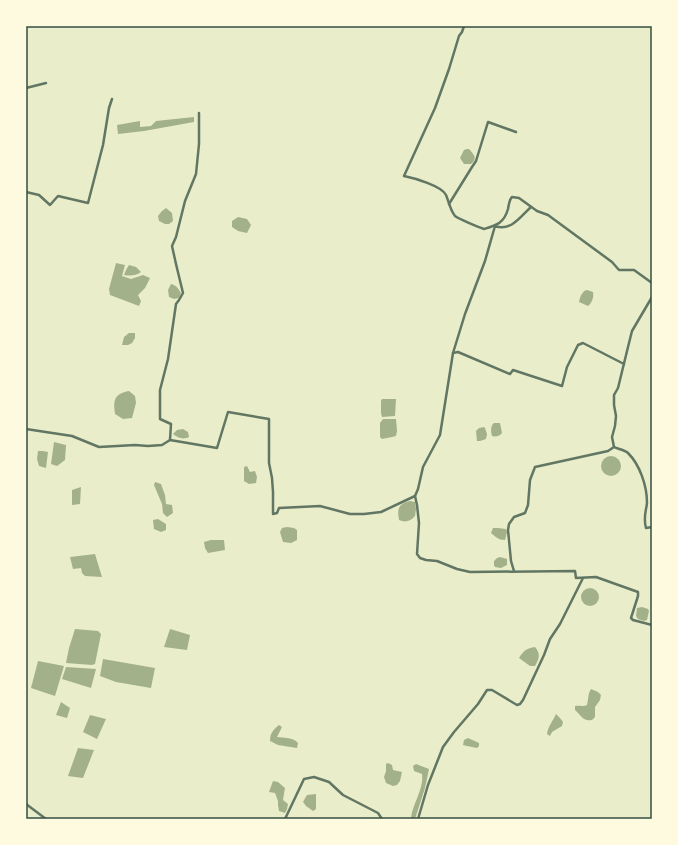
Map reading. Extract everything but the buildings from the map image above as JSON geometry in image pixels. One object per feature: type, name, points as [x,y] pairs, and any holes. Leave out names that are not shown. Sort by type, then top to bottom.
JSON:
[{"type":"street","points":[[464,26],[459,36],[449,70],[434,108],[404,176],[426,182],[438,188],[446,194],[449,204],[456,216],[484,229],[500,223],[506,215],[510,199],[512,197],[520,198],[548,215],[612,262],[619,270],[634,270],[652,283]]},
{"type":"street","points":[[26,88],[46,83]]},
{"type":"street","points":[[26,192],[39,195],[50,205],[58,196],[88,203],[103,145],[109,108],[112,99]]},
{"type":"street","points":[[170,440],[171,424],[160,419],[160,390],[168,359],[176,304],[183,293],[172,246],[176,237],[185,201],[196,174],[199,144],[199,113]]},
{"type":"street","points":[[449,204],[476,161],[488,122],[516,132]]},
{"type":"street","points":[[495,226],[501,228],[512,225],[531,206]]},
{"type":"street","points":[[495,226],[486,261],[465,314],[453,353],[440,435],[423,467],[415,496],[419,523],[417,554],[420,558],[437,561],[457,569],[470,572],[575,571],[576,578],[596,577],[638,592],[631,618],[633,620],[652,625]]},
{"type":"street","points":[[614,447],[612,437],[616,416],[614,395],[618,388],[632,331],[652,297]]},
{"type":"street","points":[[453,353],[458,352],[510,374],[513,370],[562,386],[567,368],[578,345],[583,343],[624,364]]},
{"type":"street","points":[[26,429],[72,436],[99,447],[162,445],[170,440],[217,448],[228,412],[269,419],[269,463],[273,485],[273,514],[277,513],[279,508],[320,506],[350,514],[375,513],[381,512],[415,496]]},
{"type":"street","points":[[614,447],[627,452],[640,470],[645,487],[647,502],[644,520],[646,528],[652,527]]},
{"type":"street","points":[[514,571],[511,561],[508,530],[509,524],[514,517],[525,513],[528,505],[530,480],[535,467],[608,451],[614,447]]},
{"type":"street","points":[[418,819],[428,785],[443,747],[478,704],[487,690],[492,690],[518,705],[520,704],[544,655],[550,639],[560,624],[583,578]]},
{"type":"street","points":[[285,819],[304,779],[314,777],[328,782],[342,795],[378,813],[382,819]]},
{"type":"street","points":[[26,804],[46,819]]},
{"type":"shaded area","points":[[194,117],[194,122],[118,134],[117,125],[140,121],[140,127],[151,126],[156,121]]},
{"type":"shaded area","points":[[469,149],[475,158],[471,164],[464,164],[460,158],[464,150]]},
{"type":"shaded area","points":[[166,208],[172,213],[173,221],[169,224],[159,221],[158,216]]},
{"type":"shaded area","points":[[238,217],[247,219],[251,225],[247,233],[238,231],[232,227],[232,221]]},
{"type":"shaded area","points":[[116,263],[125,265],[122,276],[131,279],[143,275],[150,278],[145,288],[138,295],[141,301],[139,306],[110,295],[109,289]]},
{"type":"shaded area","points":[[129,265],[136,267],[141,272],[129,276],[124,275]]},
{"type":"shaded area","points":[[171,284],[177,287],[181,293],[179,298],[174,299],[169,297],[168,290]]},
{"type":"shaded area","points":[[587,290],[593,292],[592,302],[588,306],[579,302],[583,293]]},
{"type":"shaded area","points":[[129,333],[135,333],[135,338],[132,343],[122,345],[124,337]]},
{"type":"shaded area","points":[[129,391],[135,396],[136,403],[132,418],[123,419],[115,414],[114,405],[117,396]]},
{"type":"shaded area","points":[[382,399],[396,399],[395,416],[382,417]]},
{"type":"shaded area","points":[[383,419],[396,419],[396,436],[382,439],[380,437],[380,423]]},
{"type":"shaded area","points":[[494,423],[500,423],[502,433],[498,436],[492,436],[491,427]]},
{"type":"shaded area","points":[[484,427],[487,434],[486,439],[477,441],[476,431],[479,428]]},
{"type":"shaded area","points":[[183,429],[188,432],[189,437],[181,438],[173,434],[177,430]]},
{"type":"shaded area","points":[[54,442],[66,445],[65,460],[57,466],[51,464]]},
{"type":"shaded area","points":[[38,451],[48,452],[46,468],[39,466],[37,459]]},
{"type":"shaded area","points":[[611,456],[618,459],[621,466],[618,473],[611,476],[604,473],[601,466],[604,459]]},
{"type":"shaded area","points":[[247,466],[250,472],[255,471],[257,477],[256,483],[249,484],[244,481],[244,467]]},
{"type":"shaded area","points":[[155,482],[161,484],[165,495],[166,504],[172,505],[173,513],[167,517],[163,513],[162,504],[154,485]]},
{"type":"shaded area","points":[[81,487],[80,504],[72,505],[72,490]]},
{"type":"shaded area","points":[[410,501],[415,502],[415,516],[408,521],[399,520],[399,508],[401,505]]},
{"type":"shaded area","points":[[158,519],[166,524],[166,530],[161,532],[154,529],[153,520]]},
{"type":"shaded area","points":[[287,527],[297,530],[297,540],[291,543],[283,542],[280,532],[282,528]]},
{"type":"shaded area","points":[[493,528],[506,529],[507,532],[505,540],[499,539],[491,533]]},
{"type":"shaded area","points":[[211,540],[224,540],[225,550],[208,553],[204,542]]},
{"type":"shaded area","points":[[95,554],[102,577],[85,576],[82,573],[81,568],[73,569],[70,557]]},
{"type":"shaded area","points":[[500,557],[507,559],[507,565],[501,568],[495,567],[494,561]]},
{"type":"shaded area","points":[[590,588],[596,591],[599,597],[596,603],[590,606],[584,603],[581,597],[584,591]]},
{"type":"shaded area","points":[[642,607],[648,609],[649,611],[647,620],[644,621],[638,619],[636,616],[637,608]]},
{"type":"shaded area","points":[[75,629],[98,631],[101,634],[95,664],[66,663]]},
{"type":"shaded area","points":[[170,629],[190,635],[187,650],[164,647]]},
{"type":"shaded area","points":[[535,647],[539,654],[538,659],[535,666],[530,666],[519,658],[526,650]]},
{"type":"shaded area","points":[[103,659],[155,668],[151,688],[116,682],[100,676]]},
{"type":"shaded area","points":[[38,661],[64,666],[55,696],[31,688]]},
{"type":"shaded area","points":[[66,667],[96,669],[91,688],[62,679]]},
{"type":"shaded area","points":[[591,689],[601,695],[600,700],[595,707],[595,717],[592,720],[586,720],[575,710],[575,706],[587,705]]},
{"type":"shaded area","points":[[61,702],[70,708],[67,718],[56,715]]},
{"type":"shaded area","points":[[556,714],[563,722],[562,726],[552,732],[550,736],[547,734],[549,726]]},
{"type":"shaded area","points":[[90,715],[106,719],[97,739],[83,732]]},
{"type":"shaded area","points":[[279,725],[282,727],[277,737],[288,738],[296,741],[298,743],[297,748],[278,745],[270,741],[272,732]]},
{"type":"shaded area","points":[[468,738],[479,743],[479,746],[477,748],[463,745],[464,740]]},
{"type":"shaded area","points":[[78,748],[94,750],[83,778],[68,776]]},
{"type":"shaded area","points":[[388,763],[392,765],[393,770],[402,772],[400,781],[397,785],[393,786],[386,783],[384,777],[386,764]]},
{"type":"shaded area","points":[[416,764],[429,769],[425,788],[415,819],[411,819],[422,780],[422,774],[414,771],[413,766]]},
{"type":"shaded area","points":[[273,781],[278,782],[285,788],[283,800],[288,804],[285,813],[279,811],[275,793],[269,792]]},
{"type":"shaded area","points":[[316,794],[316,809],[313,811],[303,802],[307,795]]}]
